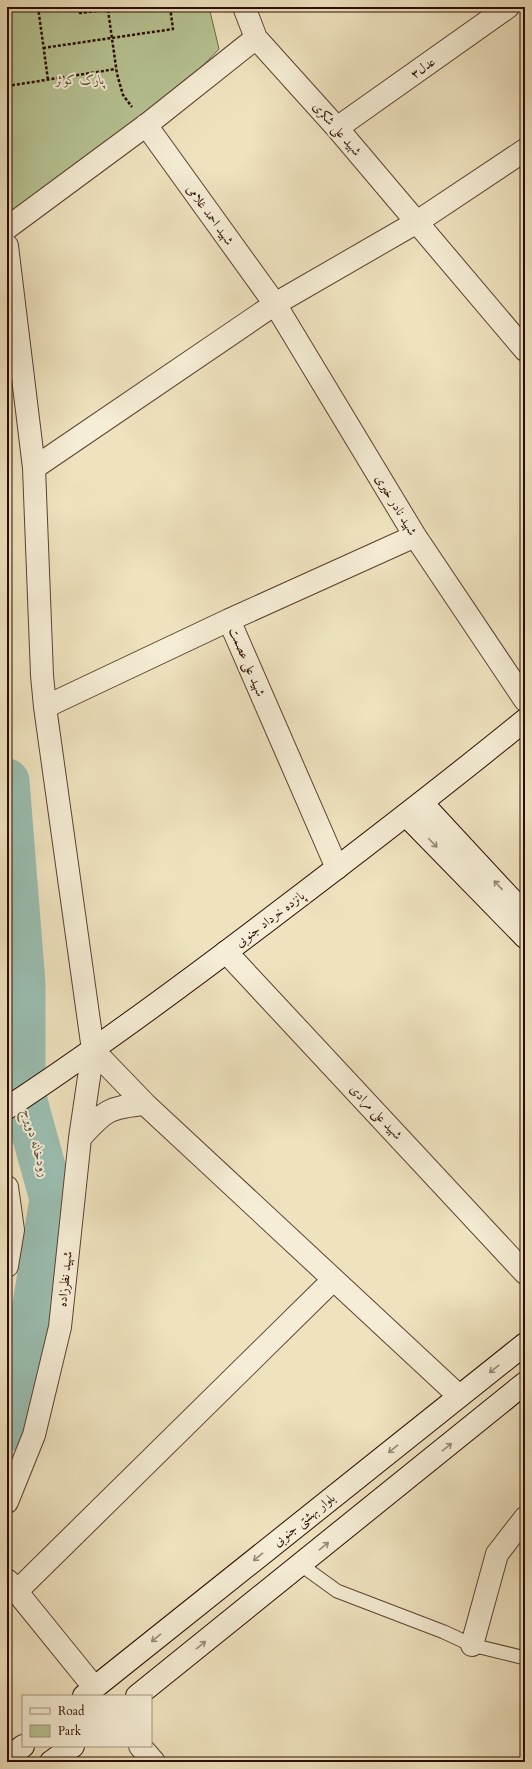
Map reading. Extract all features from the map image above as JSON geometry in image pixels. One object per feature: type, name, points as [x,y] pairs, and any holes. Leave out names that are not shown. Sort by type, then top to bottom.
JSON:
[{"type":"street","name":"عدل۳","points":[[337,128],[508,7]]},
{"type":"street","name":"شهید علی شکری","points":[[245,8],[256,38],[337,128],[525,350]]},
{"type":"street","points":[[7,228],[146,125],[256,38]]},
{"type":"street","name":"شهید احمد غلامی","points":[[146,125],[275,304]]},
{"type":"street","points":[[34,468],[275,304],[417,222],[525,150]]},
{"type":"street","name":"شهید نظرزاده","points":[[7,246],[34,468],[42,675],[45,707],[94,1050],[80,1138],[60,1327],[34,1435],[7,1502]]},
{"type":"street","name":"شهید نادر خیری","points":[[275,304],[415,536],[525,700]]},
{"type":"street","points":[[229,620],[415,536]]},
{"type":"street","name":"شهید علی عصمت","points":[[45,707],[229,620],[337,868]]},
{"type":"street","name":"پانزده خرداد جنوبی","points":[[7,1108],[94,1050],[226,952],[414,809],[525,720]]},
{"type":"street","points":[[414,809],[525,914]]},
{"type":"street","points":[[414,809],[525,937]]},
{"type":"street","name":"شهید علی مرادی","points":[[226,952],[525,1272]]},
{"type":"street","points":[[94,1050],[145,1104],[459,1396]]},
{"type":"street","points":[[80,1138],[109,1110],[145,1104]]},
{"type":"street","points":[[7,1187],[13,1230],[7,1266]]},
{"type":"street","points":[[89,1692],[12,1586],[333,1280]]},
{"type":"street","name":"بلوار بهشتی جنوبی","points":[[89,1692],[525,1344]]},
{"type":"street","points":[[139,1695],[525,1383]]},
{"type":"street","points":[[472,1645],[497,1554],[525,1518]]},
{"type":"street","points":[[7,1759],[22,1747]]},
{"type":"street","points":[[51,1762],[71,1747]]},
{"type":"street","points":[[141,1747],[154,1762]]},
{"type":"lane","points":[[301,1565],[337,1591],[444,1632],[472,1645],[525,1658]]},
{"type":"path","points":[[38,7],[48,80]]},
{"type":"path","points":[[79,7],[80,13],[128,7]]},
{"type":"path","points":[[43,48],[173,29],[170,7]]},
{"type":"path","points":[[108,10],[116,69],[123,95],[146,125]]},
{"type":"path","points":[[7,86],[116,69]]},
{"type":"green space","name":"پارک کوثر","points":[[7,7],[209,7],[219,49],[146,125],[7,219]]},
{"type":"waterway","name":"رودخانه دویرج","points":[[7,781],[23,984],[23,1094],[52,1199],[30,1336],[7,1429]]}]
